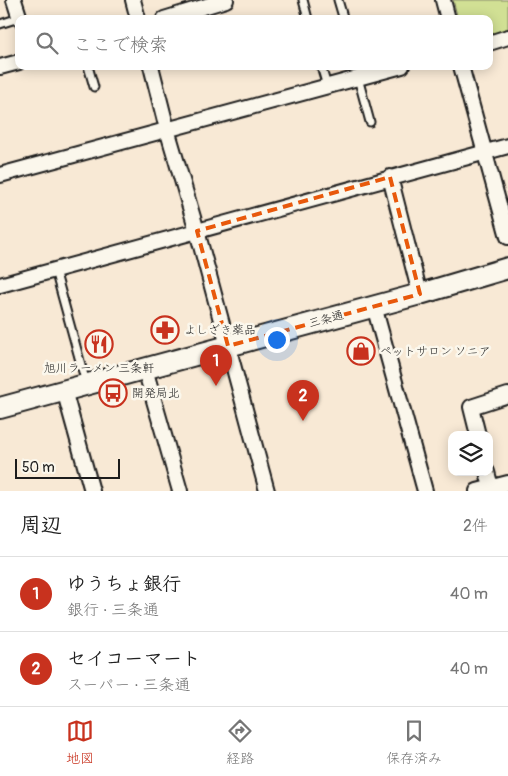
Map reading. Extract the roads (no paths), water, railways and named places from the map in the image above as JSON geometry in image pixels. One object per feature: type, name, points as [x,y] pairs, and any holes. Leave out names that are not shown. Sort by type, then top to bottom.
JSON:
[{"type":"street","points":[[14,0],[19,15]]},
{"type":"street","points":[[133,0],[137,15]]},
{"type":"street","points":[[177,15],[224,0]]},
{"type":"street","points":[[443,0],[447,15]]},
{"type":"street","points":[[493,42],[508,38]]},
{"type":"street","points":[[0,67],[15,63]]},
{"type":"street","points":[[152,70],[267,491]]},
{"type":"street","points":[[0,175],[387,70]]},
{"type":"street","points":[[462,70],[508,237]]},
{"type":"street","points":[[0,285],[508,146]]},
{"type":"street","points":[[390,177],[420,294]]},
{"type":"street","name":"三条通","points":[[0,408],[420,294],[508,268]]},
{"type":"street","points":[[374,306],[425,491]]},
{"type":"street","points":[[145,369],[180,491]]},
{"type":"street","points":[[64,390],[92,491]]},
{"type":"street","points":[[477,431],[471,407],[508,396]]},
{"type":"street","points":[[488,476],[491,487]]},
{"type":"street","points":[[477,491],[508,482]]},
{"type":"lane","points":[[303,0],[307,15]]},
{"type":"lane","points":[[338,0],[342,15]]},
{"type":"lane","points":[[0,24],[15,20]]},
{"type":"lane","points":[[89,70],[94,87]]},
{"type":"lane","points":[[322,70],[327,86]]},
{"type":"lane","points":[[358,78],[370,122]]},
{"type":"lane","points":[[54,270],[86,385]]},
{"type":"place","name":"よしざき薬品","points":[[165,330]]},
{"type":"place","name":"旭川ラーメン 三条軒","points":[[99,344]]},
{"type":"place","name":"ペットサロン ソニア","points":[[361,351]]},
{"type":"place","name":"ゆうちょ銀行","points":[[216,386]]},
{"type":"place","name":"開発局北","points":[[113,393]]},
{"type":"place","name":"セイコーマート","points":[[303,421]]}]
